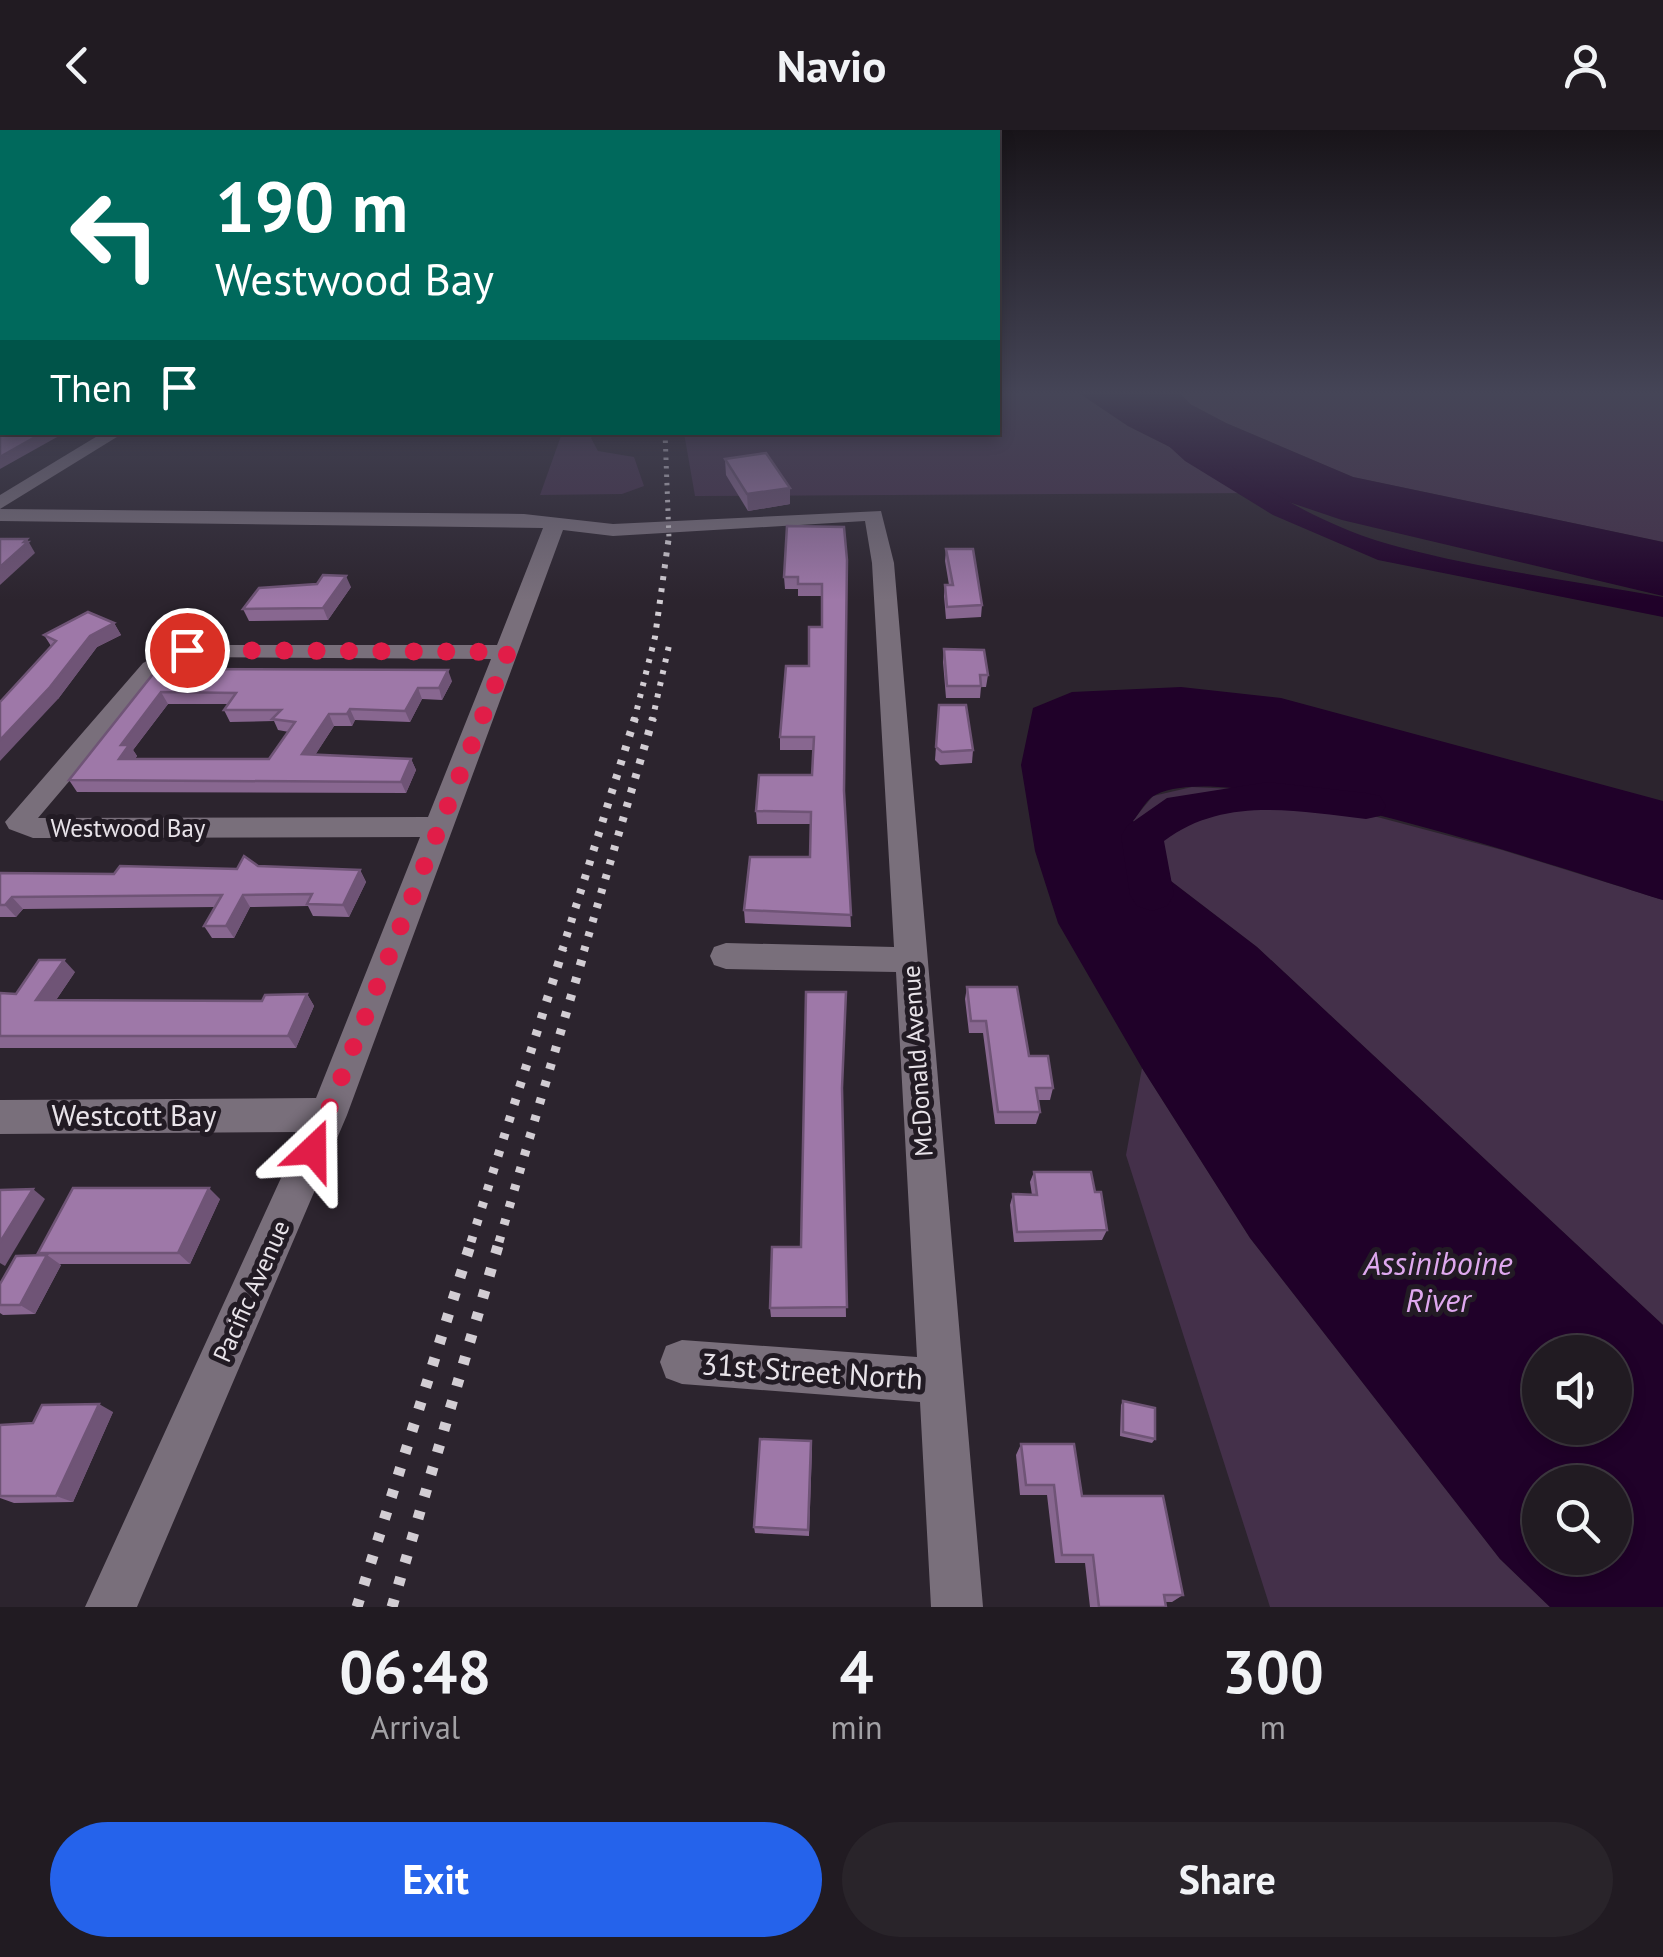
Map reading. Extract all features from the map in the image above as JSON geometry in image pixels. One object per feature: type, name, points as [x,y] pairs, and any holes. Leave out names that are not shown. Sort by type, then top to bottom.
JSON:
[{"type":"street","points":[[0,503],[67,462]]},
{"type":"street","name":"McDonald Avenue","points":[[556,524],[594,529],[678,527],[874,515],[883,563],[956,1607]]},
{"type":"street","points":[[0,516],[556,524]]},
{"type":"street","name":"Pacific Avenue","points":[[111,1607],[328,1115],[556,524]]},
{"type":"street","name":"Westwood Bay","points":[[441,828],[33,828],[19,822],[152,668],[187,650],[508,652]]},
{"type":"street","points":[[726,956],[910,960]]},
{"type":"street","name":"Westcott Bay","points":[[0,1116],[328,1115]]},
{"type":"street","name":"31st Street North","points":[[682,1362],[942,1381]]},
{"type":"shaded area","points":[[552,462],[636,462],[644,486],[622,494],[540,495]]},
{"type":"shaded area","points":[[689,462],[1200,462],[1262,493],[695,496]]},
{"type":"shaded area","points":[[1318,462],[1663,462],[1663,542],[1353,477]]},
{"type":"shaded area","points":[[1192,787],[1279,791],[1502,850],[1663,900],[1663,1325],[1257,947],[1163,875],[1133,820],[1153,796]]},
{"type":"shaded area","points":[[1142,1068],[1250,1238],[1500,1559],[1550,1607],[1270,1607],[1126,1155]]},
{"type":"water","points":[[1200,462],[1318,462],[1353,477],[1663,542],[1663,596],[1342,520],[1262,493]]},
{"type":"water","name":"Assiniboine River","points":[[1181,687],[1281,698],[1663,801],[1663,900],[1401,821],[1249,790],[1190,787],[1152,797],[1133,821],[1163,875],[1257,947],[1663,1325],[1663,1607],[1550,1607],[1500,1559],[1250,1238],[1142,1068],[1058,923],[1035,851],[1021,765],[1033,708],[1072,692]]},
{"type":"building","points":[[727,462],[772,462],[790,488],[747,494]]},
{"type":"building","points":[[787,526],[844,527],[844,791],[851,915],[744,910],[750,857],[810,857],[811,812],[756,811],[759,775],[812,775],[814,737],[780,737],[786,666],[809,666],[809,627],[822,627],[822,584],[798,584],[798,577],[784,577]]},
{"type":"building","points":[[0,539],[27,539],[24,542],[28,542],[0,567]]},
{"type":"building","points":[[946,549],[973,549],[982,605],[947,607],[945,585],[953,585]]},
{"type":"building","points":[[323,575],[346,576],[323,608],[243,609],[259,588],[317,584]]},
{"type":"building","points":[[88,612],[114,623],[90,636],[50,687],[0,740],[0,702],[56,641],[44,635]]},
{"type":"building","points":[[944,649],[984,650],[988,675],[980,675],[981,686],[947,686]]},
{"type":"building","points":[[157,669],[448,670],[439,688],[418,688],[405,711],[350,709],[347,714],[329,714],[302,754],[411,759],[401,782],[69,780]],"holes":[[[161,692],[236,693],[224,710],[281,710],[272,719],[295,722],[269,759],[119,759],[129,745],[121,745]]]},
{"type":"building","points":[[939,705],[966,705],[973,750],[942,752],[936,747]]},
{"type":"building","points":[[244,856],[258,866],[360,870],[343,905],[307,904],[312,894],[243,895],[226,926],[204,926],[222,895],[12,897],[0,905],[0,873],[114,874],[120,866],[237,869]]},
{"type":"building","points":[[39,960],[64,960],[36,1000],[262,1001],[265,995],[307,994],[288,1036],[0,1036],[0,993],[16,994]]},
{"type":"building","points":[[967,987],[1017,987],[1029,1056],[1048,1056],[1053,1088],[1036,1088],[1040,1112],[998,1112],[986,1021],[971,1021]]},
{"type":"building","points":[[806,992],[846,992],[842,1088],[847,1307],[770,1308],[772,1247],[801,1247]]},
{"type":"building","points":[[1034,1172],[1091,1172],[1095,1192],[1101,1192],[1107,1230],[1017,1232],[1013,1194],[1037,1195]]},
{"type":"building","points":[[73,1188],[209,1188],[178,1253],[38,1253]]},
{"type":"building","points":[[33,1189],[0,1242],[0,1190]]},
{"type":"building","points":[[47,1255],[20,1305],[0,1305],[0,1284],[16,1256]]},
{"type":"building","points":[[1123,1401],[1155,1408],[1155,1439],[1123,1432]]},
{"type":"building","points":[[99,1404],[56,1496],[0,1496],[0,1425],[33,1423],[42,1405]]},
{"type":"building","points":[[760,1439],[811,1441],[808,1530],[754,1527]]},
{"type":"building","points":[[1021,1444],[1074,1444],[1082,1496],[1163,1496],[1183,1595],[1164,1595],[1166,1607],[1099,1607],[1093,1555],[1062,1555],[1054,1485],[1026,1485]]},
{"type":"waterway","name":"Assiniboine River","points":[[1204,462],[1283,509],[1388,554],[1663,607]]},
{"type":"waterway","name":"Assiniboine River","points":[[1152,895],[1142,836],[1181,808],[1268,795],[1366,806]]},
{"type":"railway","points":[[666,462],[669,537]]},
{"type":"railway","points":[[634,721],[655,637],[669,537]]},
{"type":"railway","points":[[652,721],[670,641]]},
{"type":"railway","points":[[562,951],[635,718]]},
{"type":"railway","points":[[584,951],[653,718]]},
{"type":"railway","points":[[471,1242],[563,949]]},
{"type":"railway","points":[[499,1242],[585,949]]},
{"type":"railway","points":[[357,1607],[472,1239]]},
{"type":"railway","points":[[392,1607],[500,1239]]},
{"type":"route","points":[[187,650],[508,652],[313,1150]]}]
